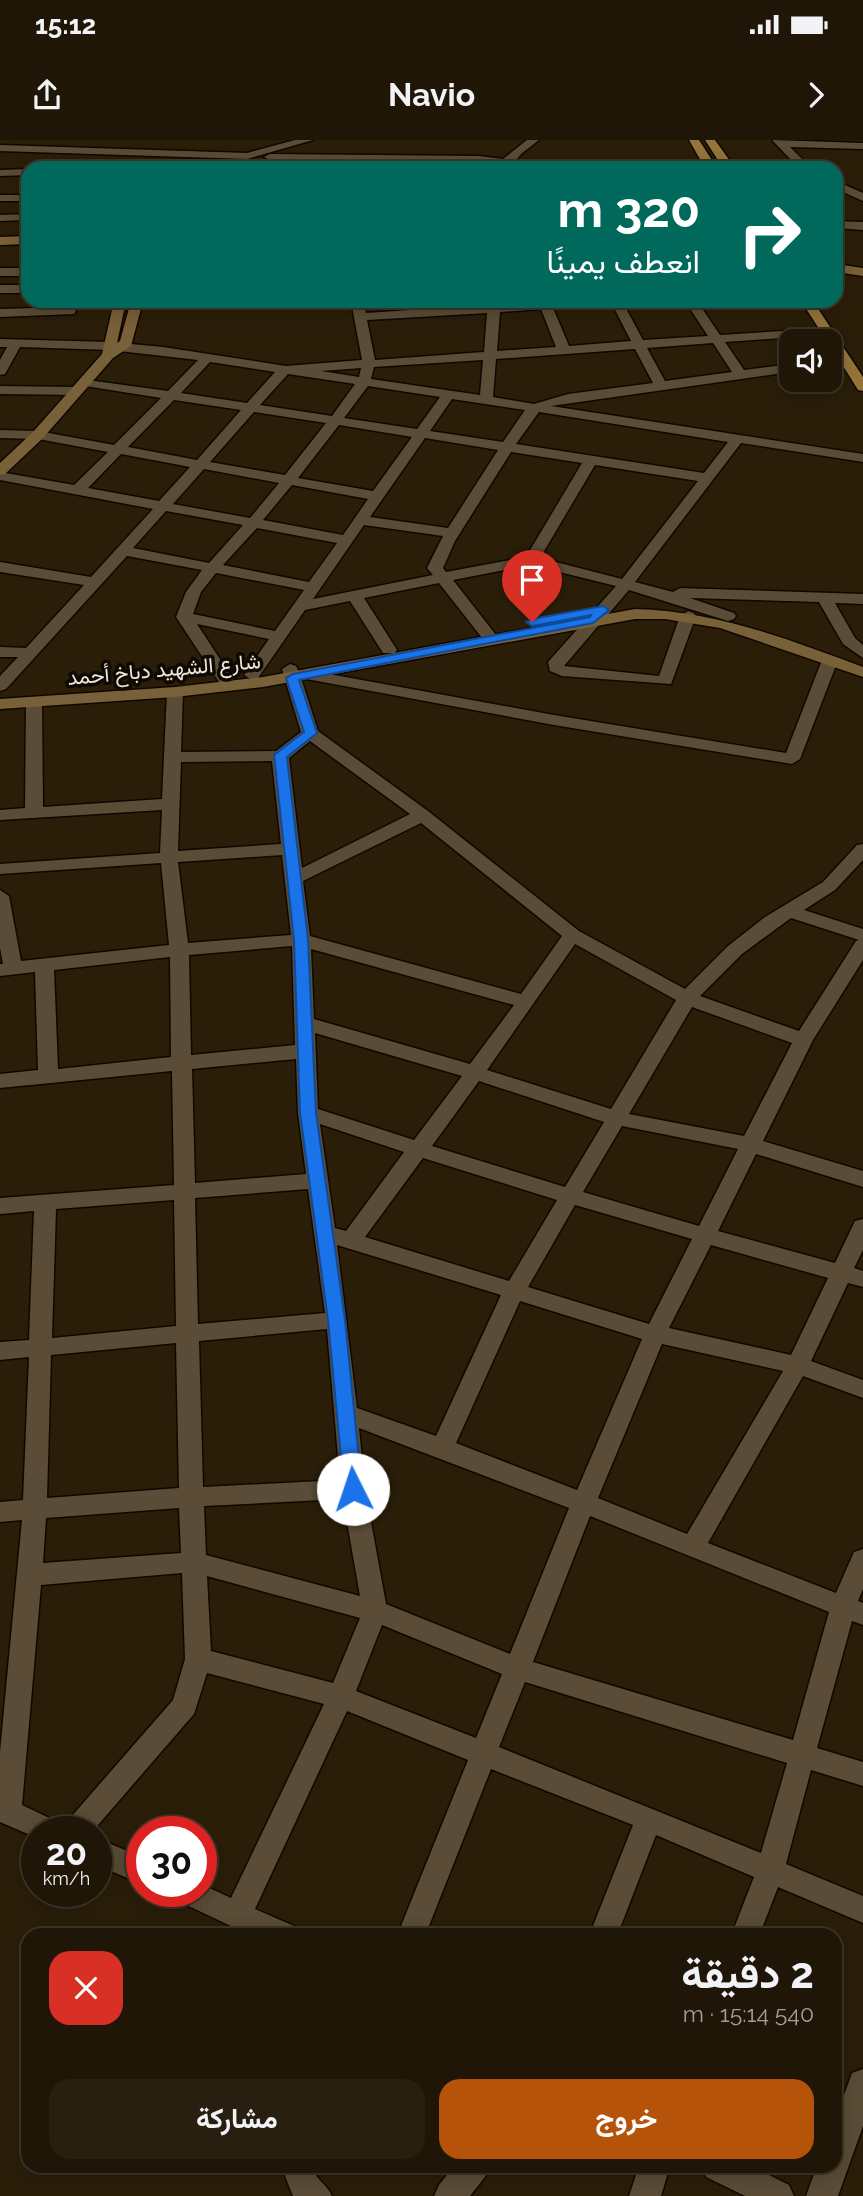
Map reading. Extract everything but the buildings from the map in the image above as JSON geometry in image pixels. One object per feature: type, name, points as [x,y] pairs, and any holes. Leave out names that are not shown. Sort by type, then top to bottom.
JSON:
[{"type":"main road","points":[[694,140],[707,161]]},
{"type":"main road","points":[[710,140],[724,161]]},
{"type":"main road","points":[[811,308],[825,329]]},
{"type":"main road","points":[[842,355],[863,387]]},
{"type":"street","points":[[71,150],[81,140]]},
{"type":"street","points":[[170,154],[184,140]]},
{"type":"street","points":[[236,161],[275,144],[308,140]]},
{"type":"street","points":[[509,161],[534,140]]},
{"type":"street","points":[[779,142],[863,146]]},
{"type":"street","points":[[779,142],[797,161]]},
{"type":"street","points":[[5,146],[170,154],[226,161]]},
{"type":"street","points":[[133,161],[136,153]]},
{"type":"street","points":[[381,161],[424,154],[493,161]]},
{"type":"street","points":[[247,156],[354,161]]},
{"type":"street","points":[[0,173],[21,172]]},
{"type":"street","points":[[0,198],[21,198]]},
{"type":"street","points":[[0,218],[21,217]]},
{"type":"street","points":[[843,224],[863,226]]},
{"type":"street","points":[[0,241],[21,240]]},
{"type":"street","points":[[0,247],[21,247]]},
{"type":"street","points":[[843,269],[863,272]]},
{"type":"street","points":[[0,272],[21,272]]},
{"type":"street","points":[[843,278],[863,280]]},
{"type":"street","points":[[0,289],[21,289]]},
{"type":"street","points":[[0,313],[51,308]]},
{"type":"street","points":[[66,325],[71,308]]},
{"type":"street","points":[[114,349],[119,308]]},
{"type":"street","points":[[0,471],[38,435],[114,349],[128,339],[135,308]]},
{"type":"street","points":[[184,617],[192,597],[214,568],[253,524],[364,382],[369,363],[358,308]]},
{"type":"street","points":[[359,317],[494,308],[486,400]]},
{"type":"street","points":[[546,308],[564,349]]},
{"type":"street","points":[[620,308],[661,385]]},
{"type":"street","points":[[696,308],[740,374]]},
{"type":"street","points":[[0,686],[93,582],[125,551],[284,370],[779,334]]},
{"type":"street","points":[[0,343],[114,349],[207,358],[863,458]]},
{"type":"street","points":[[0,371],[16,343]]},
{"type":"street","points":[[77,491],[207,358]]},
{"type":"street","points":[[842,364],[847,363]]},
{"type":"street","points":[[488,636],[435,568],[434,562],[450,533],[534,409],[568,398],[779,369]]},
{"type":"street","points":[[0,390],[81,386],[171,395],[708,478]]},
{"type":"street","points":[[586,417],[594,394]]},
{"type":"street","points":[[252,674],[447,395]]},
{"type":"street","points":[[0,434],[38,435],[375,496]]},
{"type":"street","points":[[688,616],[667,678],[661,682],[568,673],[556,668],[556,662],[626,584],[738,438]]},
{"type":"street","points":[[531,560],[592,460]]},
{"type":"street","points":[[0,477],[345,540]]},
{"type":"street","points":[[360,520],[450,533]]},
{"type":"street","points":[[125,551],[312,587]]},
{"type":"street","points":[[298,607],[531,560],[657,592],[728,616]]},
{"type":"street","points":[[0,567],[93,582]]},
{"type":"street","points":[[657,592],[863,599]]},
{"type":"street","points":[[355,597],[389,650]]},
{"type":"street","points":[[825,598],[849,640],[863,653]]},
{"type":"street","name":"شارع الشهيد دباخ أحمد","points":[[0,704],[175,692],[297,674],[598,615],[667,605],[728,616],[863,661]]},
{"type":"street","name":"شارع الشهيد دباخ أحمد","points":[[598,615],[688,616],[719,622],[863,672]]},
{"type":"street","points":[[184,617],[279,636]]},
{"type":"street","points":[[184,617],[225,679]]},
{"type":"street","name":"شارع الشهيد دباخ أحمد","points":[[0,694],[225,679],[252,674],[297,674],[389,650],[488,636]]},
{"type":"street","points":[[0,652],[31,653]]},
{"type":"street","points":[[803,1040],[687,998],[572,935],[422,815],[310,733],[297,674],[792,759],[830,660]]},
{"type":"street","points":[[89,1816],[185,1706],[198,1659],[191,1497],[179,949],[169,858],[175,692]]},
{"type":"street","points":[[34,701],[34,812]]},
{"type":"street","points":[[171,757],[280,755],[310,733]]},
{"type":"street","points":[[238,1913],[341,1697],[375,1611],[353,1489],[337,1320],[308,1113],[301,940],[280,755]]},
{"type":"street","points":[[0,815],[170,804]]},
{"type":"street","points":[[295,878],[422,815]]},
{"type":"street","points":[[0,869],[290,849]]},
{"type":"street","points":[[443,1446],[514,1291],[687,998],[735,950],[829,886],[863,849]]},
{"type":"street","points":[[0,896],[6,969],[179,949],[301,940],[527,1002]]},
{"type":"street","points":[[789,911],[863,935]]},
{"type":"street","points":[[350,1242],[416,1149],[476,1073],[572,935]]},
{"type":"street","points":[[414,1928],[583,1504],[655,1334],[803,1040],[863,945]]},
{"type":"street","points":[[44,966],[48,1078]]},
{"type":"street","points":[[304,1023],[476,1073],[615,1118],[752,1145],[863,1179]]},
{"type":"street","points":[[0,1081],[305,1051]]},
{"type":"street","points":[[308,1113],[416,1149],[704,1236],[853,1276]]},
{"type":"street","points":[[0,1206],[318,1181]]},
{"type":"street","points":[[21,1817],[4,1810],[35,1509],[45,1204]]},
{"type":"street","points":[[692,1548],[853,1276],[863,1227]]},
{"type":"street","points":[[325,1233],[655,1334],[798,1365],[863,1389]]},
{"type":"street","points":[[0,1351],[337,1320]]},
{"type":"street","points":[[347,1414],[443,1446],[692,1548],[853,1610]]},
{"type":"street","points":[[0,1512],[191,1497],[353,1489]]},
{"type":"street","points":[[748,1928],[770,1872],[803,1756],[853,1610],[863,1559]]},
{"type":"street","points":[[29,1575],[194,1562],[375,1611],[517,1668],[863,1774]]},
{"type":"street","points":[[198,1659],[341,1697],[649,1819],[863,1910]]},
{"type":"street","points":[[606,1928],[649,1819]]},
{"type":"street","points":[[217,1904],[268,1928]]},
{"type":"street","points":[[842,2142],[863,2084]]},
{"type":"street","points":[[297,2173],[306,2189],[316,2196]]},
{"type":"street","points":[[450,2196],[468,2173]]},
{"type":"street","points":[[645,2196],[653,2173]]},
{"type":"street","points":[[731,2173],[778,2196]]},
{"type":"street","points":[[822,2196],[830,2173]]},
{"type":"route","points":[[353,1489],[337,1320],[308,1113],[301,940],[280,755],[310,733],[293,678],[593,620],[603,610],[532,622]]}]
